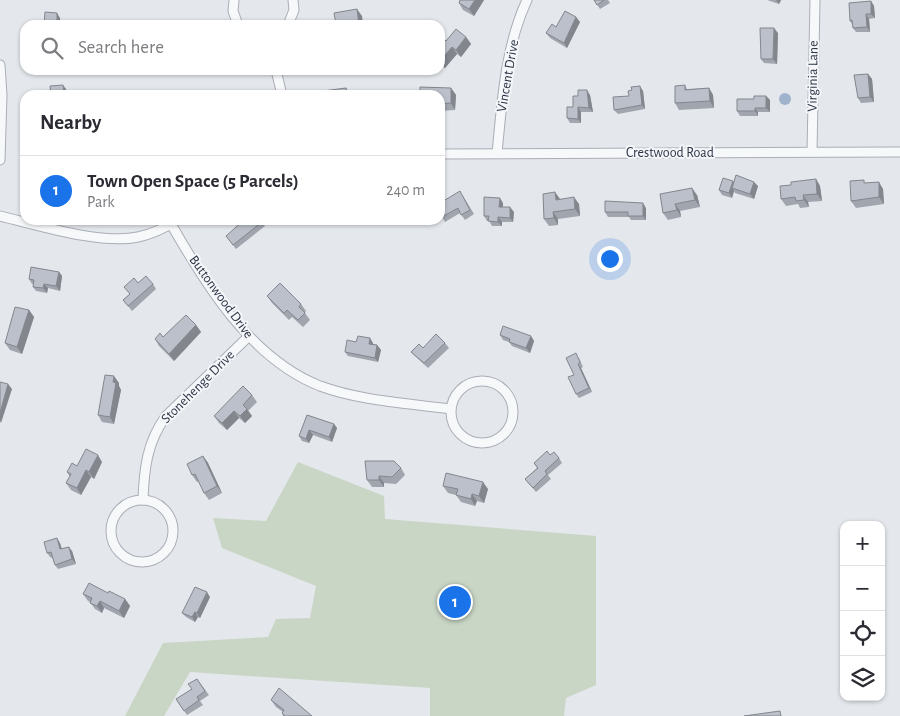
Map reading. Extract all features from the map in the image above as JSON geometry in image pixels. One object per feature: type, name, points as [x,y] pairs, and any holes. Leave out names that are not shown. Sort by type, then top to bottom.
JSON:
[{"type":"street","points":[[234,0],[233,11],[236,20]]},
{"type":"street","points":[[290,20],[294,10],[293,0]]},
{"type":"street","name":"Vincent Drive","points":[[497,153],[503,91],[517,26],[527,0]]},
{"type":"street","name":"Virginia Lane","points":[[812,152],[814,0]]},
{"type":"street","points":[[0,65],[2,132],[0,160]]},
{"type":"street","points":[[277,75],[281,90]]},
{"type":"street","name":"Crestwood Road","points":[[445,154],[900,152]]},
{"type":"street","points":[[0,216],[20,220]]},
{"type":"street","points":[[42,225],[102,238],[121,240],[153,233],[168,225]]},
{"type":"street","name":"Buttonwood Drive","points":[[176,225],[202,275],[248,337],[284,366],[319,385],[353,396],[450,409]]},
{"type":"street","name":"Stonehenge Drive","points":[[143,500],[144,471],[148,452],[157,429],[166,416],[248,337]]},
{"type":"street","points":[[491,382],[501,387],[508,395],[513,405],[514,416],[504,435],[495,441],[484,444],[473,443],[460,434],[451,420],[450,409],[453,399],[469,383],[491,382]]},
{"type":"street","points":[[143,500],[153,502],[168,515],[172,535],[163,552],[150,560],[135,561],[126,557],[118,550],[111,532],[116,512],[124,505],[143,500]]},
{"type":"green space","points":[[298,462],[384,496],[385,519],[596,536],[596,685],[566,698],[564,716],[430,716],[430,688],[190,672],[164,716],[125,716],[163,643],[268,637],[276,619],[310,618],[316,586],[222,548],[213,518],[266,521]]},
{"type":"water","points":[[785,93],[791,99],[785,105],[779,99]]},
{"type":"building","points":[[460,0],[475,0],[469,9],[459,3]]},
{"type":"building","points":[[594,0],[604,0],[597,5]]},
{"type":"building","points":[[871,1],[871,14],[866,14],[867,27],[853,28],[852,20],[850,21],[849,3]]},
{"type":"building","points":[[357,9],[358,20],[335,20],[334,13]]},
{"type":"building","points":[[565,11],[576,17],[564,43],[546,33],[552,24],[556,27]]},
{"type":"building","points":[[45,12],[57,13],[57,20],[44,20]]},
{"type":"building","points":[[760,28],[774,28],[773,59],[761,59]]},
{"type":"building","points":[[456,29],[466,37],[456,50],[452,47],[445,55],[446,41]]},
{"type":"building","points":[[868,74],[870,97],[858,98],[854,75]]},
{"type":"building","points":[[63,85],[64,90],[50,90],[50,86]]},
{"type":"building","points":[[685,85],[685,90],[709,88],[710,101],[675,103],[675,86]]},
{"type":"building","points":[[640,86],[642,105],[614,110],[613,97],[629,96],[628,91],[632,90],[631,87]]},
{"type":"building","points":[[420,87],[451,88],[451,103],[445,104],[445,90],[420,90]]},
{"type":"building","points":[[578,90],[587,90],[589,108],[578,107],[578,119],[567,118],[567,107],[573,107],[573,96],[578,96]]},
{"type":"building","points":[[754,96],[766,96],[766,108],[755,108],[755,111],[737,111],[737,99],[754,99]]},
{"type":"building","points":[[736,175],[754,182],[750,194],[732,188]]},
{"type":"building","points":[[723,178],[733,181],[729,193],[719,190]]},
{"type":"building","points":[[816,179],[817,194],[803,195],[804,200],[796,201],[795,197],[781,199],[780,186],[791,185],[791,182]]},
{"type":"building","points":[[864,180],[864,183],[879,182],[879,197],[851,201],[850,181]]},
{"type":"building","points":[[692,188],[695,200],[675,204],[677,210],[663,213],[660,194]]},
{"type":"building","points":[[460,191],[470,210],[461,215],[458,208],[445,215],[445,200]]},
{"type":"building","points":[[555,192],[556,200],[574,197],[575,209],[553,212],[554,218],[544,219],[543,194]]},
{"type":"building","points":[[484,197],[500,198],[499,207],[510,207],[510,218],[498,217],[498,222],[488,221],[489,216],[484,216]]},
{"type":"building","points":[[605,201],[643,203],[643,216],[628,216],[628,212],[605,212]]},
{"type":"building","points":[[238,225],[258,225],[233,245],[226,236]]},
{"type":"building","points":[[31,267],[59,272],[56,286],[44,284],[43,288],[33,287],[34,280],[29,279]]},
{"type":"building","points":[[146,276],[153,284],[128,306],[123,300],[130,294],[124,287],[134,278],[138,283]]},
{"type":"building","points":[[280,283],[301,304],[299,307],[305,313],[298,320],[287,310],[284,313],[267,296]]},
{"type":"building","points":[[15,307],[29,310],[17,347],[5,343]]},
{"type":"building","points":[[186,315],[196,325],[169,354],[155,339],[160,333],[163,337]]},
{"type":"building","points":[[503,326],[531,336],[526,348],[509,342],[510,339],[500,335]]},
{"type":"building","points":[[436,334],[445,343],[424,363],[411,352],[419,344],[423,348]]},
{"type":"building","points":[[358,336],[370,338],[369,344],[377,345],[375,358],[345,352],[347,340],[356,342]]},
{"type":"building","points":[[576,353],[580,362],[578,364],[589,388],[576,394],[568,377],[574,375],[566,358]]},
{"type":"building","points":[[105,375],[114,376],[113,382],[116,383],[110,417],[98,415]]},
{"type":"building","points":[[0,382],[8,384],[0,413]]},
{"type":"building","points":[[243,386],[252,395],[243,405],[247,409],[240,416],[234,411],[222,423],[214,416]]},
{"type":"building","points":[[307,415],[334,424],[329,437],[309,430],[306,439],[299,436]]},
{"type":"building","points":[[86,449],[98,455],[89,472],[86,470],[77,488],[66,483],[71,474],[67,472],[72,463],[77,466]]},
{"type":"building","points":[[547,451],[550,455],[554,452],[559,458],[545,471],[547,474],[533,488],[525,479],[538,468],[534,463]]},
{"type":"building","points":[[203,456],[217,486],[204,493],[195,474],[192,475],[187,464]]},
{"type":"building","points":[[365,461],[394,461],[401,468],[392,477],[379,476],[379,480],[367,480]]},
{"type":"building","points":[[446,473],[483,482],[479,496],[472,494],[471,499],[456,495],[458,489],[443,486]]},
{"type":"building","points":[[57,538],[60,549],[69,547],[72,559],[55,565],[51,552],[47,553],[44,542]]},
{"type":"building","points":[[89,583],[125,599],[119,611],[100,601],[97,606],[90,603],[92,598],[83,594]]},
{"type":"building","points":[[195,587],[207,592],[197,613],[195,612],[192,617],[182,613]]},
{"type":"building","points":[[197,679],[205,691],[197,697],[199,700],[184,711],[176,699],[192,689],[188,684]]},
{"type":"building","points":[[279,688],[312,716],[285,716],[282,713],[284,710],[271,700]]},
{"type":"building","points":[[780,711],[781,716],[744,716]]},
{"type":"place","name":"Town Open Space (5 Parcels)","points":[[455,602]]}]
